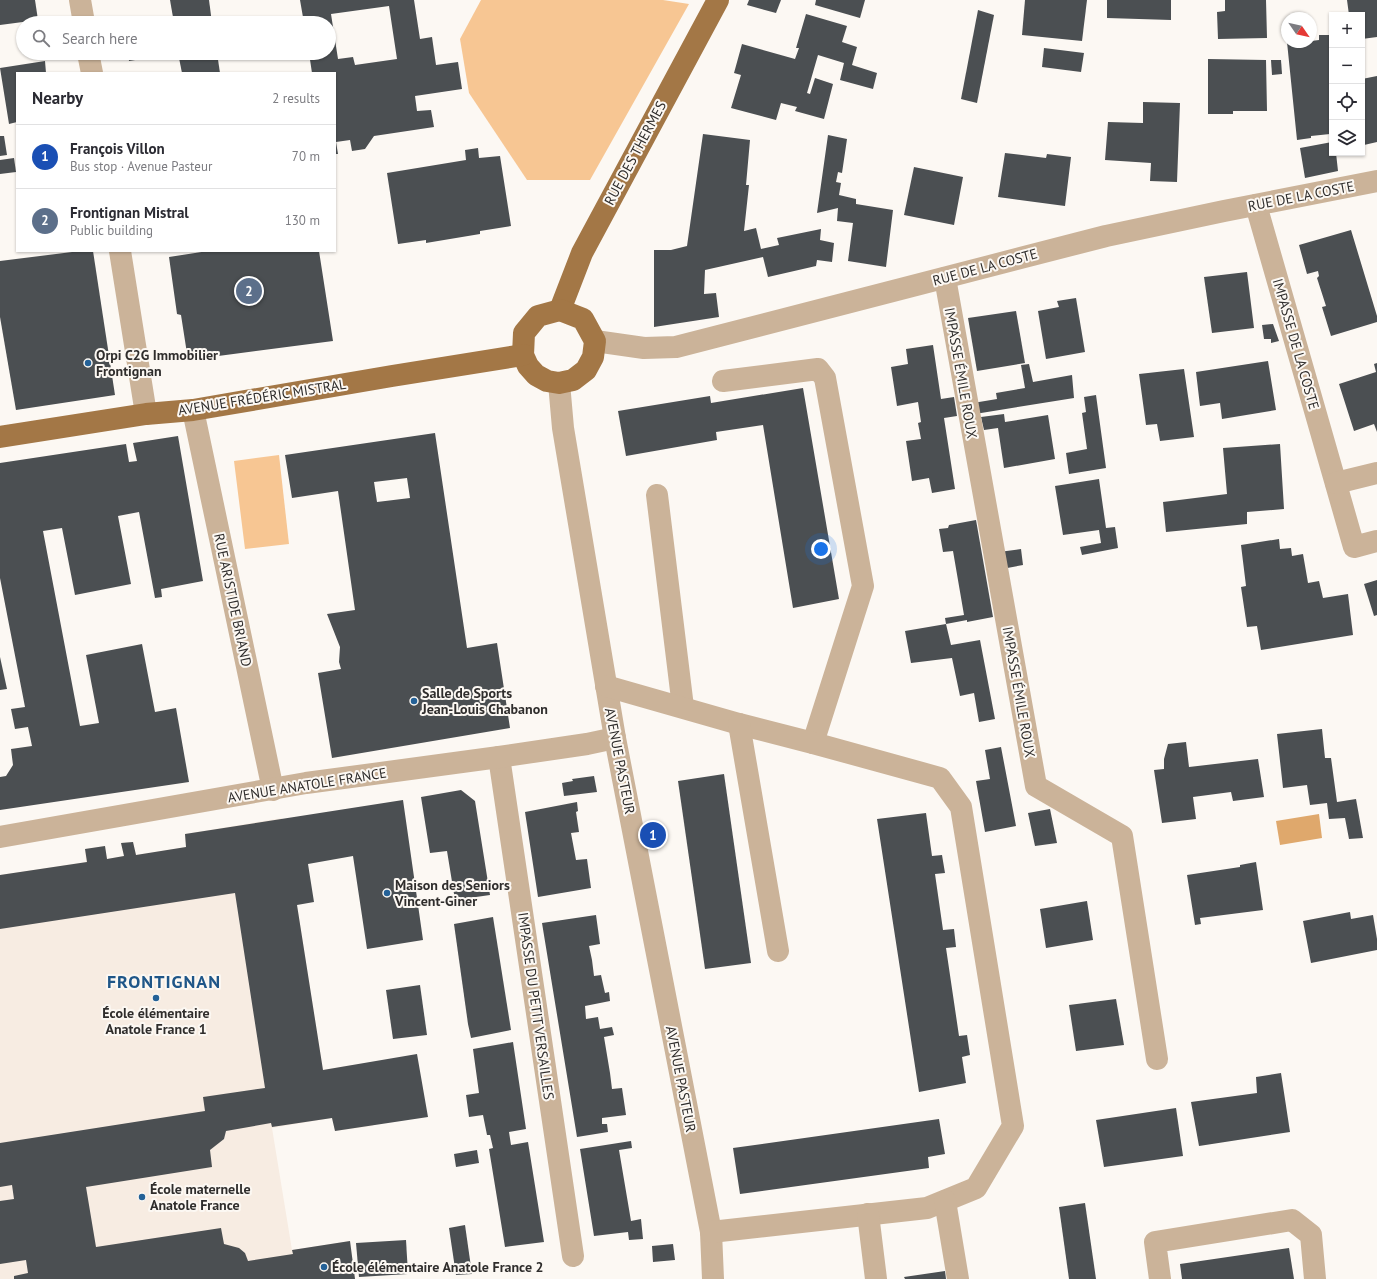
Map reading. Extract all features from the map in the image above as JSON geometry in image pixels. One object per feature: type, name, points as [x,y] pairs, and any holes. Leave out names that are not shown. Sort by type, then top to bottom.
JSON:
[{"type":"main road","name":"RUE DES THERMES","points":[[560,310],[582,253],[718,0]]},
{"type":"main road","points":[[560,310],[583,319],[594,341],[593,357],[586,370],[573,380],[559,383],[547,381],[536,376],[528,366],[523,355],[524,333],[538,316],[560,310]]},
{"type":"main road","name":"AVENUE FRÉDÉRIC MISTRAL","points":[[0,437],[146,414],[193,410],[523,355]]},
{"type":"street","points":[[80,0],[83,16]]},
{"type":"street","points":[[89,60],[92,72]]},
{"type":"street","name":"RUE DE LA COSTE","points":[[594,341],[644,348],[676,347],[1106,236],[1377,181]]},
{"type":"street","name":"IMPASSE DE LA COSTE","points":[[1256,205],[1354,547],[1377,541]]},
{"type":"street","points":[[120,252],[146,414]]},
{"type":"street","name":"IMPASSE ÉMILE ROUX","points":[[945,278],[1036,786],[1122,836],[1157,1059]]},
{"type":"street","points":[[723,381],[818,369],[825,378],[863,586],[813,743]]},
{"type":"street","name":"AVENUE PASTEUR","points":[[559,383],[563,428],[615,738],[711,1232],[713,1279]]},
{"type":"street","name":"RUE ARISTIDE BRIAND","points":[[193,410],[273,790]]},
{"type":"street","points":[[1336,483],[1377,473]]},
{"type":"street","points":[[657,496],[683,707]]},
{"type":"street","points":[[606,686],[940,778],[961,807],[1013,1126],[976,1188],[927,1208],[711,1232]]},
{"type":"street","points":[[740,724],[778,951]]},
{"type":"street","name":"AVENUE ANATOLE FRANCE","points":[[0,837],[306,784],[499,757],[586,744],[615,738]]},
{"type":"street","name":"IMPASSE DU PETIT VERSAILLES","points":[[499,757],[573,1256]]},
{"type":"street","points":[[945,1200],[958,1279]]},
{"type":"street","points":[[868,1214],[876,1279]]},
{"type":"street","points":[[1160,1279],[1155,1242],[1292,1220],[1311,1235],[1315,1279]]},
{"type":"shaded area","points":[[481,0],[663,0],[689,4],[590,180],[527,180],[469,93],[460,39]]},
{"type":"shaded area","points":[[279,455],[289,544],[245,549],[234,461]]},
{"type":"shaded area","points":[[1319,814],[1322,838],[1280,845],[1276,821]]},
{"type":"shaded area","name":"École élémentaire Anatole France 1","points":[[282,818],[323,1070],[352,1065],[365,1073],[373,1126],[335,1131],[332,1118],[272,1128],[292,1250],[350,1241],[355,1279],[0,1279],[0,875],[86,862],[85,849],[105,846],[107,859],[124,856],[121,843],[133,842],[136,855],[186,847],[185,834]]},
{"type":"building","points":[[0,0],[35,0],[37,16],[16,16],[16,23],[0,25]]},
{"type":"building","points":[[170,0],[209,0],[211,16],[173,16]]},
{"type":"building","points":[[300,0],[414,0],[420,39],[432,37],[436,65],[458,62],[462,89],[415,96],[417,111],[431,110],[434,127],[374,136],[365,149],[352,151],[350,140],[336,142],[336,72],[312,72],[310,60],[336,60],[336,46],[338,59],[353,57],[355,65],[397,59],[389,6],[331,14],[331,16],[303,16]]},
{"type":"building","points":[[749,0],[781,0],[776,13],[747,5]]},
{"type":"building","points":[[816,0],[865,0],[860,18],[815,5]]},
{"type":"building","points":[[1025,0],[1087,0],[1082,41],[1022,35]]},
{"type":"building","points":[[1107,0],[1171,0],[1171,20],[1107,18]]},
{"type":"building","points":[[1225,0],[1266,0],[1267,38],[1218,39],[1217,12],[1225,11]]},
{"type":"building","points":[[1347,0],[1377,0],[1377,37],[1365,39],[1365,12],[1349,12]]},
{"type":"building","points":[[978,10],[994,15],[977,103],[961,99]]},
{"type":"building","points":[[806,14],[847,26],[842,42],[857,47],[852,65],[877,73],[873,89],[840,80],[844,63],[818,55],[807,93],[810,94],[815,78],[833,84],[824,119],[795,111],[797,107],[781,103],[776,120],[731,108],[741,75],[734,73],[742,44],[795,59],[799,48],[796,48]]},
{"type":"building","points":[[1319,35],[1329,35],[1329,134],[1311,136],[1311,138],[1297,140],[1288,48],[1317,48],[1317,40],[1319,40]]},
{"type":"building","points":[[1044,48],[1084,53],[1081,72],[1042,67]]},
{"type":"building","points":[[1208,59],[1266,60],[1267,111],[1233,111],[1233,114],[1208,114]]},
{"type":"building","points":[[179,60],[218,60],[220,72],[182,72]]},
{"type":"building","points":[[1271,60],[1281,60],[1282,74],[1272,75]]},
{"type":"building","points":[[45,61],[46,72],[16,72],[16,122],[9,124],[0,68]]},
{"type":"building","points":[[1377,76],[1377,142],[1365,145],[1365,84],[1365,78]]},
{"type":"building","points":[[1143,102],[1180,103],[1177,182],[1150,181],[1151,163],[1105,160],[1108,122],[1143,123]]},
{"type":"building","points":[[703,134],[750,140],[746,185],[749,185],[744,231],[756,228],[761,249],[779,245],[777,238],[821,229],[820,240],[834,243],[832,262],[817,260],[816,266],[768,277],[763,257],[705,270],[704,294],[716,293],[719,317],[654,327],[654,250],[671,250],[687,246]]},
{"type":"building","points":[[828,135],[847,139],[842,173],[838,172],[836,182],[841,183],[839,195],[856,199],[856,204],[893,210],[886,267],[848,261],[853,223],[837,221],[838,208],[817,213]]},
{"type":"building","points":[[0,136],[4,136],[7,155],[0,156]]},
{"type":"building","points":[[336,142],[338,154],[336,154]]},
{"type":"building","points":[[1329,143],[1329,156],[1336,156],[1338,171],[1305,178],[1300,148]]},
{"type":"building","points":[[478,148],[479,158],[500,156],[511,226],[480,231],[480,234],[426,243],[426,240],[398,244],[387,173],[466,160],[465,150]]},
{"type":"building","points":[[1005,153],[1046,158],[1047,154],[1071,157],[1065,206],[998,197]]},
{"type":"building","points":[[14,158],[16,172],[0,174],[0,160]]},
{"type":"building","points":[[914,167],[963,177],[954,225],[904,215]]},
{"type":"building","points":[[1351,230],[1377,316],[1377,322],[1331,336],[1322,307],[1326,306],[1317,278],[1319,276],[1318,271],[1307,274],[1299,245]]},
{"type":"building","points":[[72,252],[93,252],[115,395],[16,410],[0,317],[0,261]]},
{"type":"building","points":[[202,252],[319,252],[333,341],[188,360],[181,315],[177,314],[169,257]]},
{"type":"building","points":[[1247,272],[1254,328],[1212,333],[1204,277]]},
{"type":"building","points":[[1076,298],[1085,352],[1046,359],[1038,311],[1059,307],[1057,301]]},
{"type":"building","points":[[1016,311],[1025,363],[977,371],[968,318]]},
{"type":"building","points":[[1273,324],[1279,341],[1271,343],[1271,339],[1264,339],[1262,325]]},
{"type":"building","points":[[933,345],[941,399],[954,397],[957,416],[944,418],[955,489],[932,493],[929,478],[912,481],[906,441],[921,439],[918,423],[921,422],[918,402],[897,406],[891,367],[908,364],[906,349]]},
{"type":"building","points":[[1268,361],[1276,410],[1222,419],[1220,403],[1200,406],[1196,372]]},
{"type":"building","points":[[1377,363],[1377,432],[1374,424],[1354,431],[1339,384],[1376,372],[1374,364]]},
{"type":"building","points":[[1029,364],[1033,382],[1072,375],[1074,398],[975,414],[973,403],[997,399],[996,393],[1025,388],[1021,365]]},
{"type":"building","points":[[1184,369],[1194,437],[1160,441],[1157,424],[1146,425],[1139,374]]},
{"type":"building","points":[[803,388],[839,599],[793,608],[763,425],[716,432],[717,440],[626,456],[618,411],[710,396],[711,403]]},
{"type":"building","points":[[1096,395],[1106,468],[1069,474],[1066,453],[1087,449],[1082,413],[1086,412],[1084,397]]},
{"type":"building","points":[[1004,414],[1005,422],[1048,415],[1055,459],[1004,468],[998,428],[984,430],[981,417]]},
{"type":"building","points":[[435,433],[467,648],[497,643],[510,728],[332,758],[318,673],[341,669],[339,662],[340,647],[327,614],[355,610],[338,491],[292,498],[285,455]],"holes":[[[407,478],[410,498],[377,502],[374,482]]]},
{"type":"building","points":[[178,436],[203,581],[161,589],[162,597],[155,598],[139,512],[118,516],[131,584],[75,595],[62,528],[43,531],[80,726],[99,723],[86,655],[142,644],[155,712],[176,708],[189,782],[0,810],[0,777],[6,776],[13,765],[11,749],[32,746],[28,727],[15,729],[11,709],[25,707],[0,578],[0,463],[126,444],[129,462],[137,461],[133,443]]},
{"type":"building","points":[[1280,444],[1284,509],[1247,512],[1247,524],[1166,532],[1163,502],[1227,494],[1223,448]]},
{"type":"building","points":[[1099,479],[1106,528],[1115,527],[1118,548],[1082,555],[1080,547],[1101,543],[1099,530],[1063,535],[1055,486]]},
{"type":"building","points":[[976,520],[993,617],[946,624],[945,618],[964,615],[953,551],[943,552],[939,529],[948,528],[949,525]]},
{"type":"building","points":[[1279,539],[1280,549],[1291,548],[1292,556],[1303,554],[1308,583],[1319,581],[1323,598],[1348,594],[1353,635],[1261,650],[1257,626],[1247,627],[1241,587],[1246,586],[1241,545]]},
{"type":"building","points":[[1021,549],[1023,565],[1002,569],[999,552]]},
{"type":"building","points":[[1377,580],[1377,615],[1374,616],[1364,584]]},
{"type":"building","points":[[946,624],[951,645],[980,640],[995,719],[979,722],[974,693],[960,696],[952,658],[911,663],[905,631]]},
{"type":"building","points":[[0,657],[7,689],[0,690]]},
{"type":"building","points":[[1322,729],[1325,758],[1331,758],[1337,802],[1356,799],[1363,838],[1349,839],[1345,818],[1329,819],[1327,803],[1310,805],[1307,785],[1283,788],[1277,734]]},
{"type":"building","points":[[1186,742],[1189,767],[1258,759],[1264,797],[1233,801],[1231,792],[1193,797],[1196,819],[1162,823],[1154,770],[1164,769],[1164,759],[1168,744]]},
{"type":"building","points":[[1001,747],[1016,826],[985,832],[976,781],[990,779],[985,750]]},
{"type":"building","points":[[724,774],[751,963],[705,969],[678,781]]},
{"type":"building","points":[[594,776],[597,792],[564,796],[562,783],[573,781],[572,779]]},
{"type":"building","points":[[461,790],[475,801],[490,895],[455,900],[447,851],[430,853],[421,797]]},
{"type":"building","points":[[403,800],[423,940],[367,949],[353,856],[308,864],[314,902],[297,905],[323,1070],[417,1054],[428,1117],[335,1131],[332,1118],[272,1127],[271,1123],[226,1131],[224,1139],[210,1150],[212,1167],[86,1187],[96,1247],[221,1228],[224,1244],[239,1248],[245,1253],[248,1261],[293,1254],[292,1250],[350,1241],[355,1279],[14,1279],[14,1276],[28,1273],[26,1260],[0,1264],[0,1201],[14,1199],[12,1185],[0,1187],[0,1143],[205,1111],[203,1097],[265,1088],[235,893],[0,929],[0,875],[87,862],[85,849],[105,846],[107,859],[124,856],[121,843],[133,842],[136,855],[186,847],[185,834]]},
{"type":"building","points":[[577,802],[578,811],[576,812],[579,832],[571,833],[576,860],[587,859],[591,888],[538,897],[525,812]]},
{"type":"building","points":[[1050,809],[1057,843],[1035,846],[1028,813]]},
{"type":"building","points":[[926,813],[932,856],[942,855],[945,873],[935,874],[943,930],[954,929],[956,947],[946,948],[959,1036],[967,1035],[970,1055],[962,1057],[966,1083],[919,1092],[877,819]]},
{"type":"building","points":[[1256,862],[1263,910],[1200,918],[1201,924],[1195,925],[1187,875],[1240,867],[1240,865]]},
{"type":"building","points":[[1087,901],[1093,940],[1046,948],[1040,909]]},
{"type":"building","points":[[1350,912],[1351,919],[1373,915],[1377,939],[1377,950],[1311,963],[1303,921]]},
{"type":"building","points":[[596,915],[600,944],[589,946],[594,976],[601,975],[605,993],[609,992],[610,1001],[585,1006],[586,1019],[598,1017],[600,1029],[612,1027],[614,1035],[604,1037],[612,1089],[622,1088],[626,1115],[602,1118],[602,1124],[607,1124],[608,1132],[577,1137],[542,923]]},
{"type":"building","points":[[493,917],[511,1030],[471,1038],[454,924]]},
{"type":"building","points":[[420,985],[427,1035],[393,1039],[386,990]]},
{"type":"building","points":[[1116,999],[1124,1045],[1076,1051],[1069,1005]]},
{"type":"building","points":[[513,1042],[526,1129],[509,1132],[511,1145],[528,1142],[544,1242],[505,1247],[489,1149],[493,1148],[490,1135],[487,1135],[483,1115],[469,1117],[466,1095],[479,1093],[473,1049]]},
{"type":"building","points":[[1281,1073],[1290,1132],[1199,1146],[1191,1102],[1257,1093],[1256,1077]]},
{"type":"building","points":[[1176,1108],[1183,1156],[1104,1167],[1096,1120]]},
{"type":"building","points":[[939,1119],[945,1154],[928,1157],[929,1168],[740,1194],[733,1148]]},
{"type":"building","points":[[631,1141],[632,1148],[619,1150],[631,1221],[641,1219],[643,1239],[629,1240],[628,1232],[594,1236],[580,1149]]},
{"type":"building","points":[[477,1150],[479,1163],[456,1167],[454,1154]]},
{"type":"building","points":[[1085,1203],[1096,1279],[1069,1279],[1059,1207]]},
{"type":"building","points":[[465,1225],[472,1274],[456,1275],[449,1228]]},
{"type":"building","points":[[406,1240],[408,1274],[359,1277],[356,1243]]},
{"type":"building","points":[[673,1244],[675,1260],[653,1262],[652,1246]]},
{"type":"building","points":[[1289,1248],[1294,1279],[1182,1279],[1180,1264]]},
{"type":"building","points":[[945,1271],[946,1279],[905,1279],[904,1277]]},
{"type":"place","name":"Frontignan Mistral","points":[[249,291]]},
{"type":"place","name":"Orpi C2G Immobilier Frontignan","points":[[88,363]]},
{"type":"place","name":"Salle de Sports Jean-Louis Chabanon","points":[[414,701]]},
{"type":"place","name":"François Villon","points":[[653,835]]},
{"type":"place","name":"Maison des Seniors Vincent-Giner","points":[[387,893]]},
{"type":"place","name":"École élémentaire Anatole France 1","points":[[156,998]]},
{"type":"place","name":"École maternelle Anatole France","points":[[142,1197]]},
{"type":"place","name":"École élémentaire Anatole France 2","points":[[324,1267]]},
{"type":"district","name":"FRONTIGNAN","points":[[164,981]]}]
